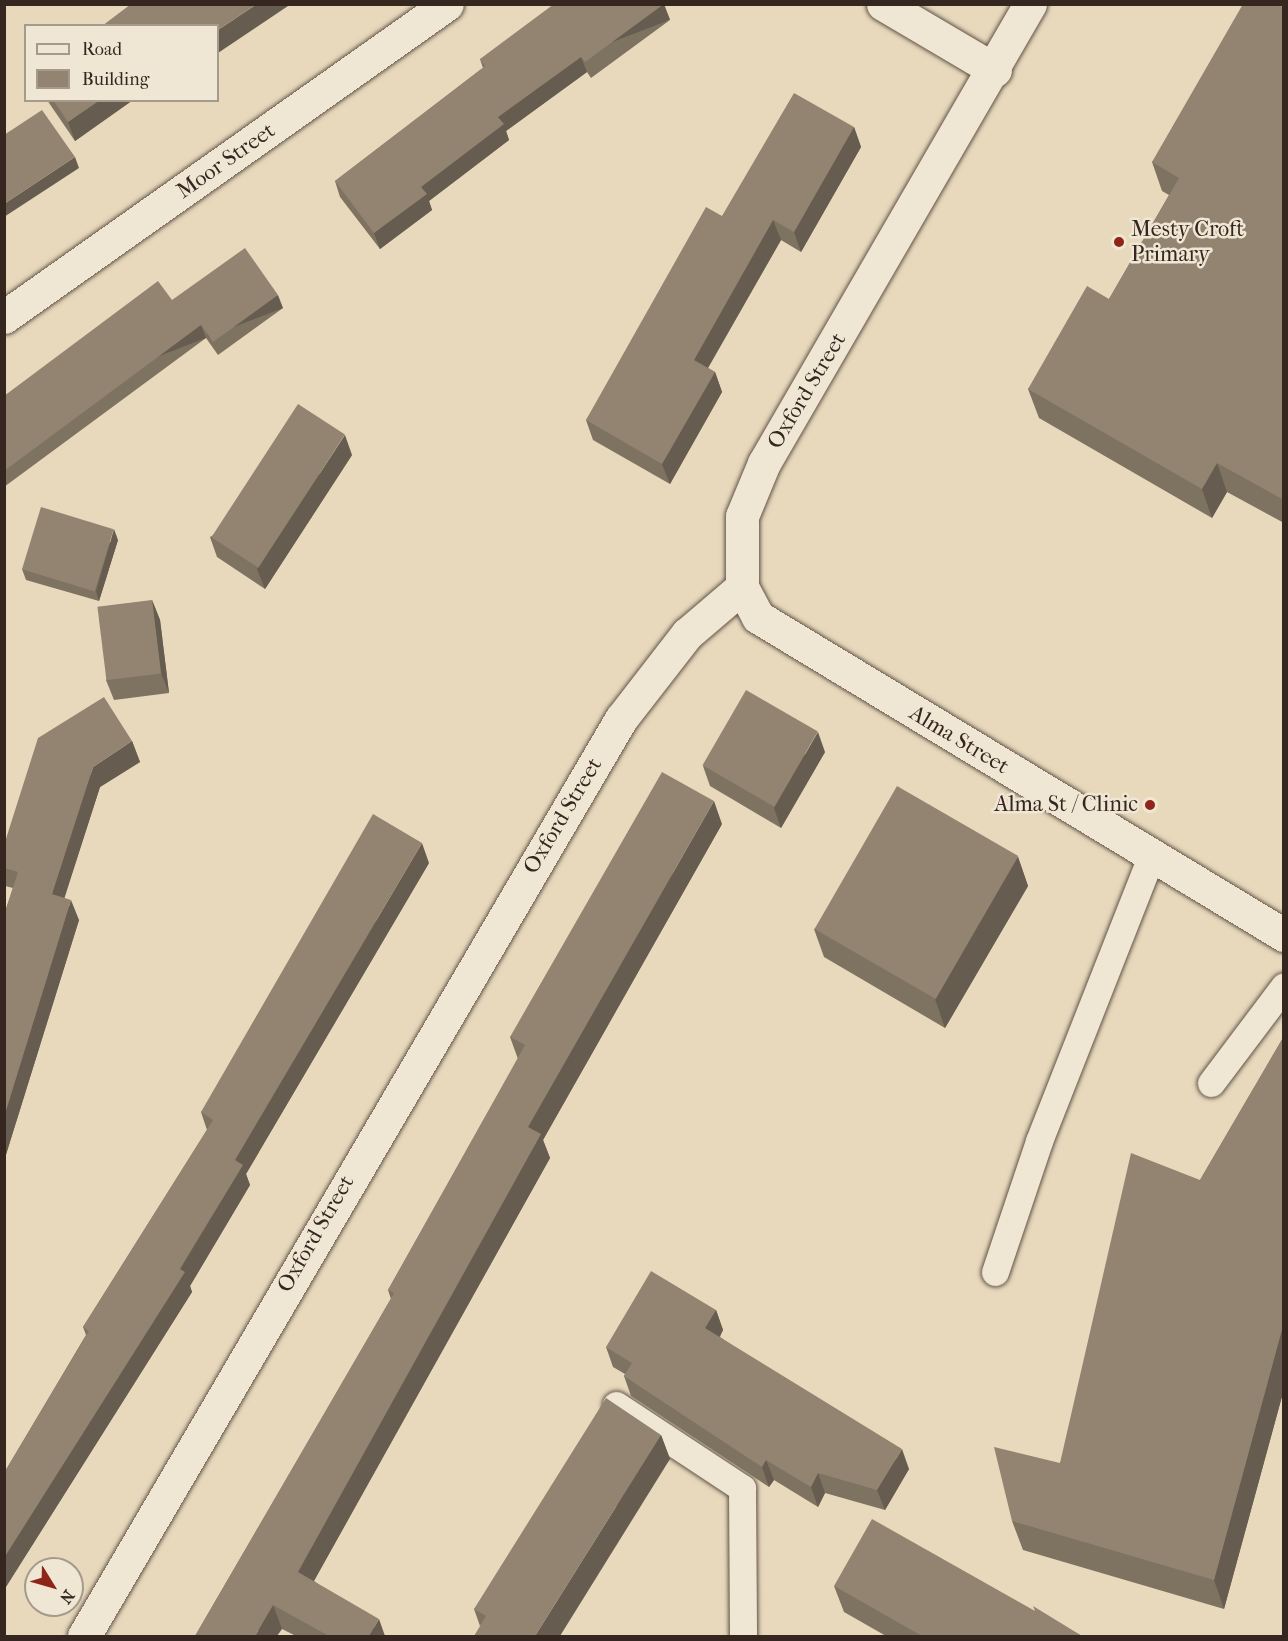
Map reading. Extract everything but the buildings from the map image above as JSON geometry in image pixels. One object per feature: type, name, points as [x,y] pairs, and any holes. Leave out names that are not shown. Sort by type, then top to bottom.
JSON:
[{"type":"street","name":"Moor Street","points":[[4,317],[447,4]]},
{"type":"street","points":[[883,4],[995,70]]},
{"type":"street","name":"Oxford Street","points":[[84,1636],[621,720],[687,633],[742,587],[742,516],[764,463],[995,70],[1030,4]]},
{"type":"street","name":"Alma Street","points":[[742,587],[758,617],[1151,856],[1281,928]]},
{"type":"lane","points":[[995,1272],[1039,1141],[1151,856]]},
{"type":"lane","points":[[1211,1083],[1284,986]]},
{"type":"lane","points":[[616,1405],[742,1488],[743,1636]]},
{"type":"place","name":"Mesty Croft Primary","points":[[1119,242]]},
{"type":"place","name":"Alma St / Clinic","points":[[1150,805]]}]
